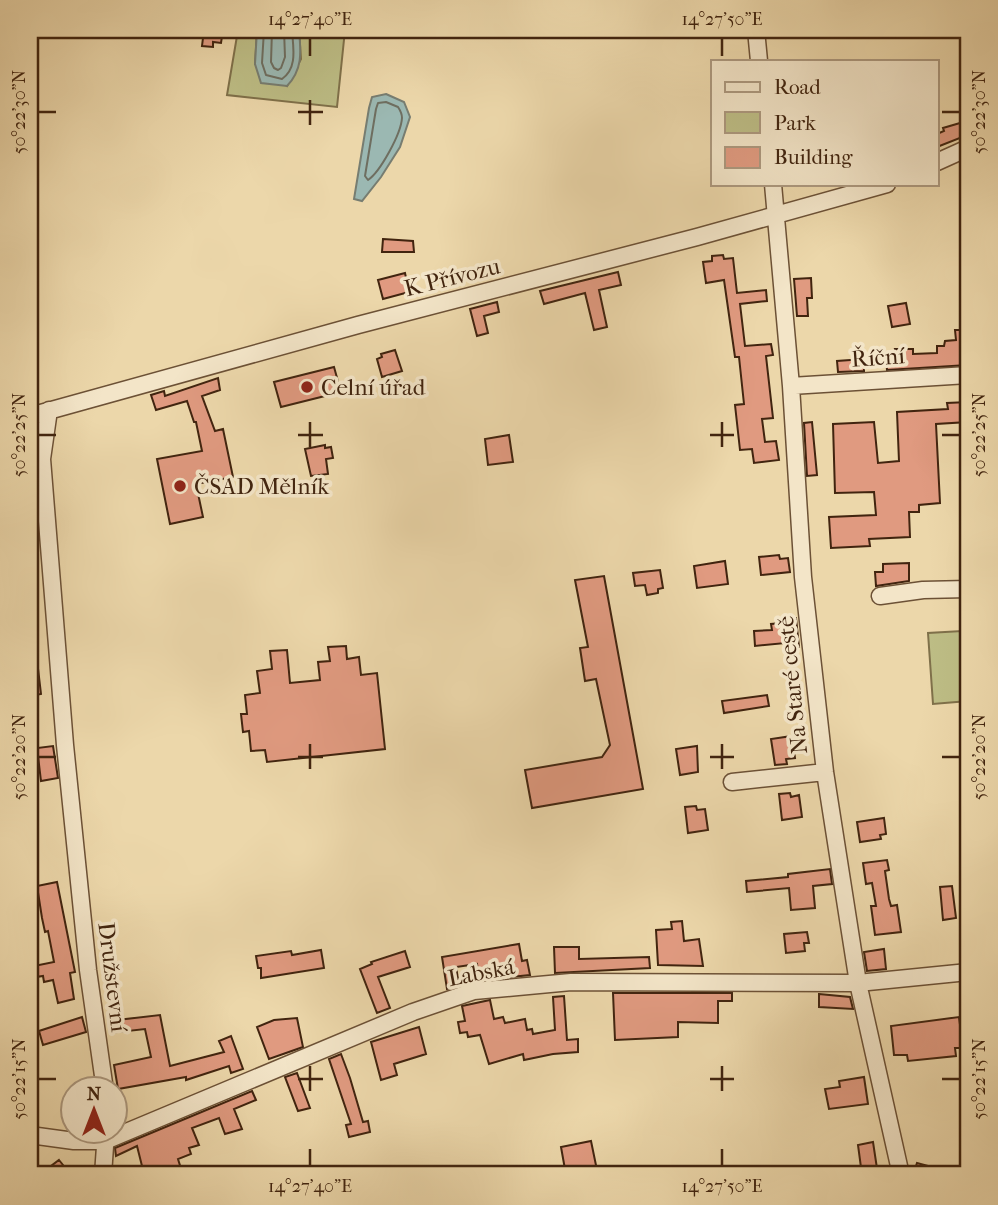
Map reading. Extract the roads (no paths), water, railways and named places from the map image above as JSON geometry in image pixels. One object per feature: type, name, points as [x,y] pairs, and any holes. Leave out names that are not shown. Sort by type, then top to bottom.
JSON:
[{"type":"street","points":[[756,30],[759,60]]},
{"type":"street","points":[[939,161],[968,148]]},
{"type":"street","name":"Na Staré cestě","points":[[773,186],[791,386],[803,577],[825,772],[858,983],[901,1175]]},
{"type":"street","name":"K Přívozu","points":[[30,416],[358,325],[880,186]]},
{"type":"street","name":"Říční","points":[[791,386],[968,375]]},
{"type":"street","name":"Družstevní","points":[[50,410],[42,459],[63,718],[88,970],[103,1076]]},
{"type":"street","points":[[880,596],[923,590],[968,590]]},
{"type":"street","points":[[732,782],[825,772]]},
{"type":"street","name":"Labská","points":[[130,1126],[413,1012],[474,991],[570,982],[858,983],[968,972]]},
{"type":"street","name":"Labská","points":[[30,1135],[60,1139]]},
{"type":"street","points":[[103,1175],[104,1146]]},
{"type":"water","points":[[257,30],[299,30],[298,67],[287,86],[261,83],[255,64]]},
{"type":"water","points":[[386,94],[404,102],[410,117],[400,147],[381,177],[362,201],[354,199],[372,97]]},
{"type":"place","name":"Celní úřad","points":[[307,387]]},
{"type":"place","name":"ČSAD Mělník","points":[[180,486]]}]
